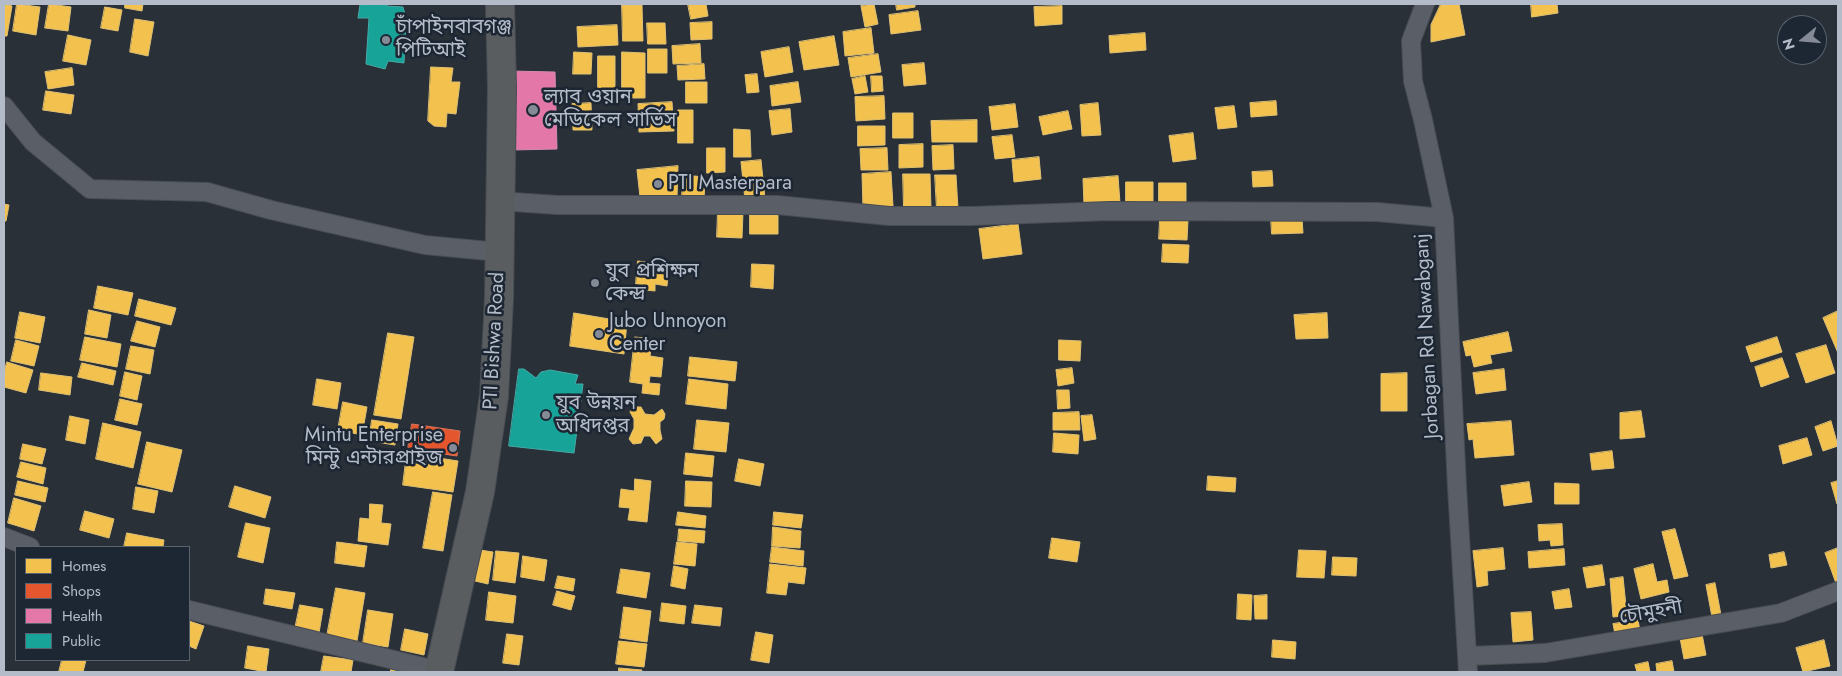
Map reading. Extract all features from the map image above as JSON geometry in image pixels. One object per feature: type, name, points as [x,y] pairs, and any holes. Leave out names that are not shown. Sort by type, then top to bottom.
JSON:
[{"type":"highway","name":"PTI Bishwa Road","points":[[439,672],[480,492],[494,396],[499,299],[502,88],[500,4]]},
{"type":"street","name":"Jorbagan Rd Nawabganj","points":[[1425,4],[1411,41],[1412,81],[1423,120],[1444,218],[1448,329],[1468,664]]},
{"type":"street","points":[[4,106],[33,142],[90,189],[207,192],[271,210],[425,245],[499,252]]},
{"type":"street","points":[[499,202],[558,205],[777,205],[889,216],[972,216],[1110,211],[1377,212],[1444,218]]},
{"type":"street","points":[[4,537],[27,546]]},
{"type":"street","name":"চৌমুহনী","points":[[1468,664],[1546,653],[1781,613],[1838,591]]},
{"type":"street","points":[[190,610],[439,672]]},
{"type":"building: Homes","points":[[4,4],[12,6],[7,36],[4,36]]},
{"type":"building: Homes","points":[[17,4],[40,7],[36,35],[13,31]]},
{"type":"building: Homes","points":[[49,4],[71,7],[68,31],[45,28]]},
{"type":"building: Homes","points":[[125,4],[143,4],[142,11],[125,8]]},
{"type":"building: Homes","points":[[688,4],[706,4],[708,16],[691,19]]},
{"type":"building: Homes","points":[[874,4],[878,24],[865,27],[861,6]]},
{"type":"building: Homes","points":[[896,4],[915,4],[915,7],[897,10]]},
{"type":"building: Homes","points":[[1441,4],[1459,4],[1465,35],[1431,42],[1431,25]]},
{"type":"building: Homes","points":[[1531,4],[1557,4],[1558,13],[1532,17]]},
{"type":"building: Homes","points":[[622,5],[642,5],[643,41],[623,41]]},
{"type":"building: Homes","points":[[1062,6],[1062,24],[1035,26],[1034,7]]},
{"type":"building: Homes","points":[[105,7],[122,10],[118,31],[101,28]]},
{"type":"building: Homes","points":[[918,11],[921,30],[891,34],[889,15]]},
{"type":"building: Homes","points":[[135,19],[154,22],[148,56],[130,52]]},
{"type":"building: Homes","points":[[712,22],[712,39],[691,40],[690,23]]},
{"type":"building: Homes","points":[[647,23],[665,23],[666,44],[648,44]]},
{"type":"building: Homes","points":[[617,25],[618,45],[578,47],[577,27]]},
{"type":"building: Homes","points":[[871,28],[874,53],[845,56],[843,32]]},
{"type":"building: Homes","points":[[1145,33],[1146,50],[1110,53],[1109,36]]},
{"type":"building: Homes","points":[[68,35],[91,40],[86,65],[63,61]]},
{"type":"building: Homes","points":[[834,36],[839,65],[804,70],[799,42]]},
{"type":"building: Homes","points":[[700,44],[701,63],[673,64],[672,46]]},
{"type":"building: Homes","points":[[789,47],[793,72],[765,77],[761,52]]},
{"type":"building: Homes","points":[[648,49],[667,49],[667,73],[648,73]]},
{"type":"building: Homes","points":[[574,52],[592,53],[591,74],[573,74]]},
{"type":"building: Homes","points":[[622,52],[645,53],[645,98],[622,98]]},
{"type":"building: Homes","points":[[878,54],[881,72],[851,77],[848,58]]},
{"type":"building: Homes","points":[[598,56],[615,56],[615,89],[598,90]]},
{"type":"building: Homes","points":[[924,63],[926,84],[904,86],[902,65]]},
{"type":"building: Homes","points":[[704,64],[705,79],[678,80],[677,66]]},
{"type":"building: Homes","points":[[431,67],[453,68],[451,82],[460,82],[456,114],[447,113],[446,127],[434,126],[428,121]]},
{"type":"building: Homes","points":[[72,68],[74,85],[48,89],[45,72]]},
{"type":"building: Homes","points":[[757,74],[759,92],[747,93],[745,75]]},
{"type":"building: Homes","points":[[865,76],[868,92],[855,94],[852,79]]},
{"type":"building: Homes","points":[[871,76],[882,76],[883,91],[872,92]]},
{"type":"building: Homes","points":[[686,82],[707,82],[707,103],[686,103]]},
{"type":"building: Homes","points":[[798,82],[801,102],[772,106],[770,86]]},
{"type":"building: Homes","points":[[46,91],[74,95],[71,114],[43,110]]},
{"type":"building: Homes","points":[[884,96],[885,119],[856,121],[855,97]]},
{"type":"building: Homes","points":[[1276,101],[1277,115],[1251,117],[1250,103]]},
{"type":"building: Homes","points":[[672,102],[674,131],[639,132],[638,104]]},
{"type":"building: Homes","points":[[591,103],[592,130],[573,130],[572,104]]},
{"type":"building: Homes","points":[[1098,103],[1101,135],[1082,136],[1080,105]]},
{"type":"building: Homes","points":[[1015,104],[1018,127],[992,130],[989,107]]},
{"type":"building: Homes","points":[[1234,106],[1237,127],[1218,129],[1215,108]]},
{"type":"building: Homes","points":[[790,109],[792,132],[772,135],[769,111]]},
{"type":"building: Homes","points":[[678,110],[693,110],[693,143],[678,143]]},
{"type":"building: Homes","points":[[1068,111],[1072,129],[1043,135],[1039,117]]},
{"type":"building: Homes","points":[[893,113],[913,113],[913,138],[893,138]]},
{"type":"building: Homes","points":[[977,120],[977,142],[932,142],[931,121]]},
{"type":"building: Homes","points":[[858,126],[885,126],[885,145],[858,146]]},
{"type":"building: Homes","points":[[734,129],[750,130],[751,157],[734,157]]},
{"type":"building: Homes","points":[[1193,133],[1196,159],[1173,162],[1169,136]]},
{"type":"building: Homes","points":[[1012,135],[1015,157],[995,159],[992,137]]},
{"type":"building: Homes","points":[[923,144],[923,167],[899,168],[899,145]]},
{"type":"building: Homes","points":[[953,145],[954,169],[933,170],[932,146]]},
{"type":"building: Homes","points":[[707,148],[725,148],[725,172],[707,173]]},
{"type":"building: Homes","points":[[887,148],[888,170],[861,170],[860,149]]},
{"type":"building: Homes","points":[[1039,157],[1041,179],[1014,182],[1012,160]]},
{"type":"building: Homes","points":[[761,160],[765,199],[745,200],[741,162]]},
{"type":"building: Homes","name":"PTI Masterpara","points":[[678,166],[677,198],[640,197],[637,170]]},
{"type":"building: Homes","points":[[1272,171],[1273,186],[1253,187],[1252,172]]},
{"type":"building: Homes","points":[[891,172],[893,206],[863,208],[862,174]]},
{"type":"building: Homes","points":[[903,174],[930,174],[931,209],[904,209]]},
{"type":"building: Homes","points":[[683,175],[705,177],[704,200],[682,198]]},
{"type":"building: Homes","points":[[935,175],[956,175],[958,209],[937,210]]},
{"type":"building: Homes","points":[[1118,176],[1120,203],[1084,205],[1083,179]]},
{"type":"building: Homes","points":[[1126,182],[1153,182],[1153,203],[1126,203]]},
{"type":"building: Homes","points":[[1159,183],[1186,183],[1186,203],[1159,203]]},
{"type":"building: Homes","points":[[4,204],[9,205],[6,221],[4,221]]},
{"type":"building: Homes","points":[[718,211],[743,212],[742,238],[717,237]]},
{"type":"building: Homes","points":[[750,215],[778,215],[778,234],[750,234]]},
{"type":"building: Homes","points":[[1271,218],[1302,218],[1303,233],[1272,234]]},
{"type":"building: Homes","points":[[1160,219],[1188,220],[1187,240],[1159,239]]},
{"type":"building: Homes","points":[[1018,224],[1022,254],[983,259],[979,229]]},
{"type":"building: Homes","points":[[1163,244],[1189,245],[1188,263],[1162,262]]},
{"type":"building: Homes","points":[[638,261],[669,265],[667,286],[655,284],[655,291],[645,290],[646,285],[636,284]]},
{"type":"building: Homes","points":[[752,264],[774,265],[773,289],[751,287]]},
{"type":"building: Homes","points":[[98,286],[133,293],[128,315],[94,308]]},
{"type":"building: Homes","points":[[139,299],[176,308],[171,325],[135,316]]},
{"type":"building: Homes","points":[[89,310],[111,315],[107,338],[85,334]]},
{"type":"building: Homes","points":[[1838,311],[1838,353],[1823,318]]},
{"type":"building: Homes","points":[[20,312],[45,317],[40,343],[15,338]]},
{"type":"building: Homes","name":"Jubo Unnoyon Center","points":[[574,313],[627,322],[624,354],[570,346]]},
{"type":"building: Homes","points":[[1327,313],[1328,338],[1296,339],[1294,315]]},
{"type":"building: Homes","points":[[137,321],[160,327],[155,347],[131,341]]},
{"type":"building: Homes","points":[[1508,332],[1512,351],[1490,355],[1492,363],[1474,367],[1471,355],[1466,356],[1463,342]]},
{"type":"building: Homes","points":[[388,333],[414,337],[401,419],[374,415]]},
{"type":"building: Homes","points":[[85,337],[121,344],[117,367],[80,360]]},
{"type":"building: Homes","points":[[635,337],[652,339],[650,356],[663,358],[661,377],[650,376],[649,383],[660,384],[659,395],[642,393],[643,384],[630,382]]},
{"type":"building: Homes","points":[[1777,337],[1782,352],[1751,362],[1746,347]]},
{"type":"building: Homes","points":[[16,340],[39,346],[34,366],[11,361]]},
{"type":"building: Homes","points":[[1059,340],[1081,341],[1080,361],[1059,360]]},
{"type":"building: Homes","points":[[1826,345],[1835,373],[1806,383],[1796,354]]},
{"type":"building: Homes","points":[[131,346],[154,350],[150,374],[126,369]]},
{"type":"building: Homes","points":[[690,357],[737,362],[735,381],[688,376]]},
{"type":"building: Homes","points":[[1782,358],[1789,377],[1761,387],[1755,367]]},
{"type":"building: Homes","points":[[7,362],[33,370],[26,393],[4,387],[4,373]]},
{"type":"building: Homes","points":[[82,363],[116,371],[113,385],[78,377]]},
{"type":"building: Homes","points":[[1072,368],[1074,383],[1058,386],[1056,370]]},
{"type":"building: Homes","points":[[1504,369],[1506,390],[1476,394],[1473,373]]},
{"type":"building: Homes","points":[[125,372],[142,376],[137,400],[120,396]]},
{"type":"building: Homes","points":[[41,373],[72,377],[70,395],[39,390]]},
{"type":"building: Homes","points":[[1407,373],[1407,411],[1381,411],[1381,374]]},
{"type":"building: Homes","points":[[317,379],[341,383],[337,409],[313,405]]},
{"type":"building: Homes","points":[[689,379],[728,384],[726,409],[686,404]]},
{"type":"building: Homes","points":[[1057,390],[1069,390],[1070,408],[1058,409]]},
{"type":"building: Homes","points":[[120,399],[142,404],[137,425],[115,420]]},
{"type":"building: Homes","points":[[343,402],[367,407],[362,435],[338,430]]},
{"type":"building: Homes","points":[[635,407],[641,407],[645,414],[654,415],[662,409],[665,414],[664,419],[660,422],[662,439],[656,444],[650,436],[644,436],[641,443],[633,444],[629,439],[634,428],[634,419],[630,412]]},
{"type":"building: Homes","points":[[1641,411],[1645,437],[1620,439],[1620,413]]},
{"type":"building: Homes","points":[[1079,412],[1080,430],[1053,430],[1053,413]]},
{"type":"building: Homes","points":[[1092,415],[1096,439],[1084,441],[1081,416]]},
{"type":"building: Homes","points":[[70,416],[89,420],[85,444],[66,440]]},
{"type":"building: Homes","points":[[372,420],[398,424],[395,445],[369,441]]},
{"type":"building: Homes","points":[[697,420],[729,423],[726,452],[694,449]]},
{"type":"building: Homes","points":[[1511,421],[1514,455],[1475,458],[1473,439],[1469,440],[1467,424]]},
{"type":"building: Homes","points":[[1831,421],[1838,446],[1823,451],[1815,427]]},
{"type":"building: Homes","points":[[103,423],[141,432],[133,468],[96,459]]},
{"type":"building: Homes","points":[[1054,433],[1079,435],[1078,454],[1053,452]]},
{"type":"building: Homes","points":[[1807,438],[1812,455],[1783,464],[1779,446]]},
{"type":"building: Homes","points":[[147,442],[182,450],[172,492],[138,484]]},
{"type":"building: Homes","points":[[23,444],[46,449],[42,464],[20,459]]},
{"type":"building: Homes","points":[[1612,451],[1614,468],[1592,470],[1590,454]]},
{"type":"building: Homes","points":[[407,453],[458,461],[453,492],[403,485]]},
{"type":"building: Homes","points":[[686,453],[714,456],[712,477],[684,474]]},
{"type":"building: Homes","points":[[739,459],[764,464],[760,486],[735,481]]},
{"type":"building: Homes","points":[[21,462],[46,468],[43,484],[17,477]]},
{"type":"building: Homes","points":[[1208,476],[1236,478],[1235,492],[1207,490]]},
{"type":"building: Homes","points":[[635,479],[651,481],[647,522],[628,520],[630,508],[619,507],[621,489],[634,491]]},
{"type":"building: Homes","points":[[18,481],[48,488],[45,502],[15,495]]},
{"type":"building: Homes","points":[[686,481],[712,482],[711,507],[685,506]]},
{"type":"building: Homes","points":[[1838,481],[1838,504],[1837,504],[1831,483]]},
{"type":"building: Homes","points":[[1529,482],[1532,502],[1504,506],[1501,486]]},
{"type":"building: Homes","points":[[1555,483],[1579,484],[1579,504],[1555,504]]},
{"type":"building: Homes","points":[[235,486],[271,497],[265,518],[229,507]]},
{"type":"building: Homes","points":[[136,487],[158,491],[154,513],[133,509]]},
{"type":"building: Homes","points":[[433,492],[452,495],[443,551],[423,548]]},
{"type":"building: Homes","points":[[14,498],[41,506],[34,531],[8,523]]},
{"type":"building: Homes","points":[[370,504],[383,505],[381,523],[391,524],[388,545],[358,541],[360,518],[369,519]]},
{"type":"building: Homes","points":[[85,511],[114,519],[109,538],[80,530]]},
{"type":"building: Homes","points":[[678,512],[706,516],[705,528],[676,525]]},
{"type":"building: Homes","points":[[774,512],[803,515],[801,528],[773,525]]},
{"type":"building: Homes","points":[[246,523],[270,528],[263,563],[238,557]]},
{"type":"building: Homes","points":[[1562,524],[1563,545],[1551,546],[1550,540],[1539,541],[1538,525]]},
{"type":"building: Homes","points":[[773,527],[801,531],[800,548],[772,546]]},
{"type":"building: Homes","points":[[679,529],[705,531],[704,543],[678,541]]},
{"type":"building: Homes","points":[[1675,529],[1688,576],[1674,579],[1662,532]]},
{"type":"building: Homes","points":[[127,533],[164,540],[163,546],[124,546]]},
{"type":"building: Homes","points":[[1052,538],[1080,542],[1077,562],[1049,558]]},
{"type":"building: Homes","points":[[337,542],[367,546],[364,567],[335,563]]},
{"type":"building: Homes","points":[[677,542],[697,544],[695,566],[674,564]]},
{"type":"building: Homes","points":[[772,547],[804,551],[803,566],[770,562]]},
{"type":"building: Homes","points":[[1503,548],[1505,569],[1487,571],[1488,585],[1477,587],[1473,551]]},
{"type":"building: Homes","points":[[1838,548],[1838,585],[1837,586],[1825,553]]},
{"type":"building: Homes","points":[[1564,549],[1565,565],[1529,568],[1528,552]]},
{"type":"building: Homes","points":[[480,550],[493,552],[488,584],[475,581]]},
{"type":"building: Homes","points":[[1299,550],[1326,551],[1324,578],[1297,577]]},
{"type":"building: Homes","points":[[496,551],[519,553],[515,583],[493,580]]},
{"type":"building: Homes","points":[[1784,552],[1787,565],[1771,568],[1769,555]]},
{"type":"building: Homes","points":[[523,556],[547,560],[544,581],[521,577]]},
{"type":"building: Homes","points":[[1333,557],[1357,558],[1356,576],[1332,575]]},
{"type":"building: Homes","points":[[770,564],[806,568],[804,584],[788,582],[786,595],[767,593]]},
{"type":"building: Homes","points":[[1653,564],[1657,582],[1667,580],[1669,592],[1641,599],[1634,569]]},
{"type":"building: Homes","points":[[1602,565],[1605,585],[1587,588],[1583,568]]},
{"type":"building: Homes","points":[[674,566],[688,569],[685,589],[671,586]]},
{"type":"building: Homes","points":[[621,569],[650,573],[646,598],[617,593]]},
{"type":"building: Homes","points":[[558,576],[575,579],[573,591],[555,588]]},
{"type":"building: Homes","points":[[1623,577],[1626,606],[1635,605],[1636,615],[1613,617],[1610,579]]},
{"type":"building: Homes","points":[[1715,583],[1721,615],[1712,617],[1706,585]]},
{"type":"building: Homes","points":[[336,588],[365,593],[357,641],[327,636]]},
{"type":"building: Homes","points":[[266,589],[295,593],[292,609],[264,604]]},
{"type":"building: Homes","points":[[1569,589],[1572,607],[1555,609],[1552,592]]},
{"type":"building: Homes","points":[[557,591],[575,596],[571,610],[553,605]]},
{"type":"building: Homes","points":[[489,592],[516,596],[513,623],[486,620]]},
{"type":"building: Homes","points":[[1238,594],[1252,595],[1251,620],[1237,619]]},
{"type":"building: Homes","points":[[1267,595],[1267,619],[1255,619],[1254,596]]},
{"type":"building: Homes","points":[[662,603],[686,606],[684,624],[660,621]]},
{"type":"building: Homes","points":[[300,605],[323,609],[319,633],[295,629]]},
{"type":"building: Homes","points":[[695,605],[722,608],[720,626],[692,623]]},
{"type":"building: Homes","points":[[624,607],[651,611],[647,642],[620,638]]},
{"type":"building: Homes","points":[[368,610],[393,614],[388,647],[363,643]]},
{"type":"building: Homes","points":[[1531,612],[1533,640],[1513,642],[1511,613]]},
{"type":"building: Homes","points":[[1638,620],[1640,631],[1615,634],[1613,624]]},
{"type":"building: Homes","points":[[190,621],[204,626],[196,649],[190,646]]},
{"type":"building: Homes","points":[[405,629],[428,634],[424,655],[401,650]]},
{"type":"building: Homes","points":[[756,632],[773,635],[769,663],[751,660]]},
{"type":"building: Homes","points":[[507,634],[523,636],[519,665],[503,663]]},
{"type":"building: Homes","points":[[1702,634],[1706,655],[1684,659],[1680,638]]},
{"type":"building: Homes","points":[[1273,640],[1296,642],[1295,659],[1272,657]]},
{"type":"building: Homes","points":[[1824,640],[1830,666],[1803,672],[1796,648]]},
{"type":"building: Homes","points":[[619,641],[647,644],[644,667],[616,664]]},
{"type":"building: Homes","points":[[248,646],[269,649],[266,672],[245,668]]},
{"type":"building: Homes","points":[[324,656],[353,660],[351,672],[321,672]]},
{"type":"building: Homes","points":[[62,661],[86,661],[83,672],[59,672]]},
{"type":"building: Homes","points":[[1672,661],[1674,672],[1657,672],[1656,664]]},
{"type":"building: Homes","points":[[1648,662],[1650,672],[1637,672],[1635,665]]},
{"type":"building: Homes","points":[[619,668],[642,670],[641,672],[619,672]]},
{"type":"building: Homes","points":[[391,669],[407,672],[391,672]]},
{"type":"building: Shops","points":[[412,424],[460,431],[457,456],[408,449]]},
{"type":"building: Health","name":"ল্যাব ওয়ান মেডিকেল সার্ভিস","points":[[509,71],[555,72],[557,149],[512,150]]},
{"type":"building: Public","name":"চাঁপাইনবাবগঞ্জ পিটিআই","points":[[353,4],[387,4],[387,6],[403,7],[406,18],[404,63],[388,61],[385,69],[366,64],[369,18],[358,18],[360,5]]},
{"type":"building: Public","name":"যুব উন্নয়ন অধিদপ্তর","points":[[519,369],[524,369],[536,378],[541,372],[550,370],[578,375],[575,384],[583,384],[574,453],[509,446]]},
{"type":"place","name":"চাঁপাইনবাবগঞ্জ পিটিআই","points":[[386,40]]},
{"type":"place","name":"ল্যাব ওয়ান মেডিকেল সার্ভিস","points":[[533,110]]},
{"type":"place","name":"PTI Masterpara","points":[[658,184]]},
{"type":"place","name":"যুব প্রশিক্ষন কেন্দ্র","points":[[595,283]]},
{"type":"place","name":"Jubo Unnoyon Center","points":[[599,334]]},
{"type":"place","name":"যুব উন্নয়ন অধিদপ্তর","points":[[546,415]]},
{"type":"place","name":"Mintu Enterprise মিন্টু এন্টারপ্রাইজ","points":[[453,448]]}]
